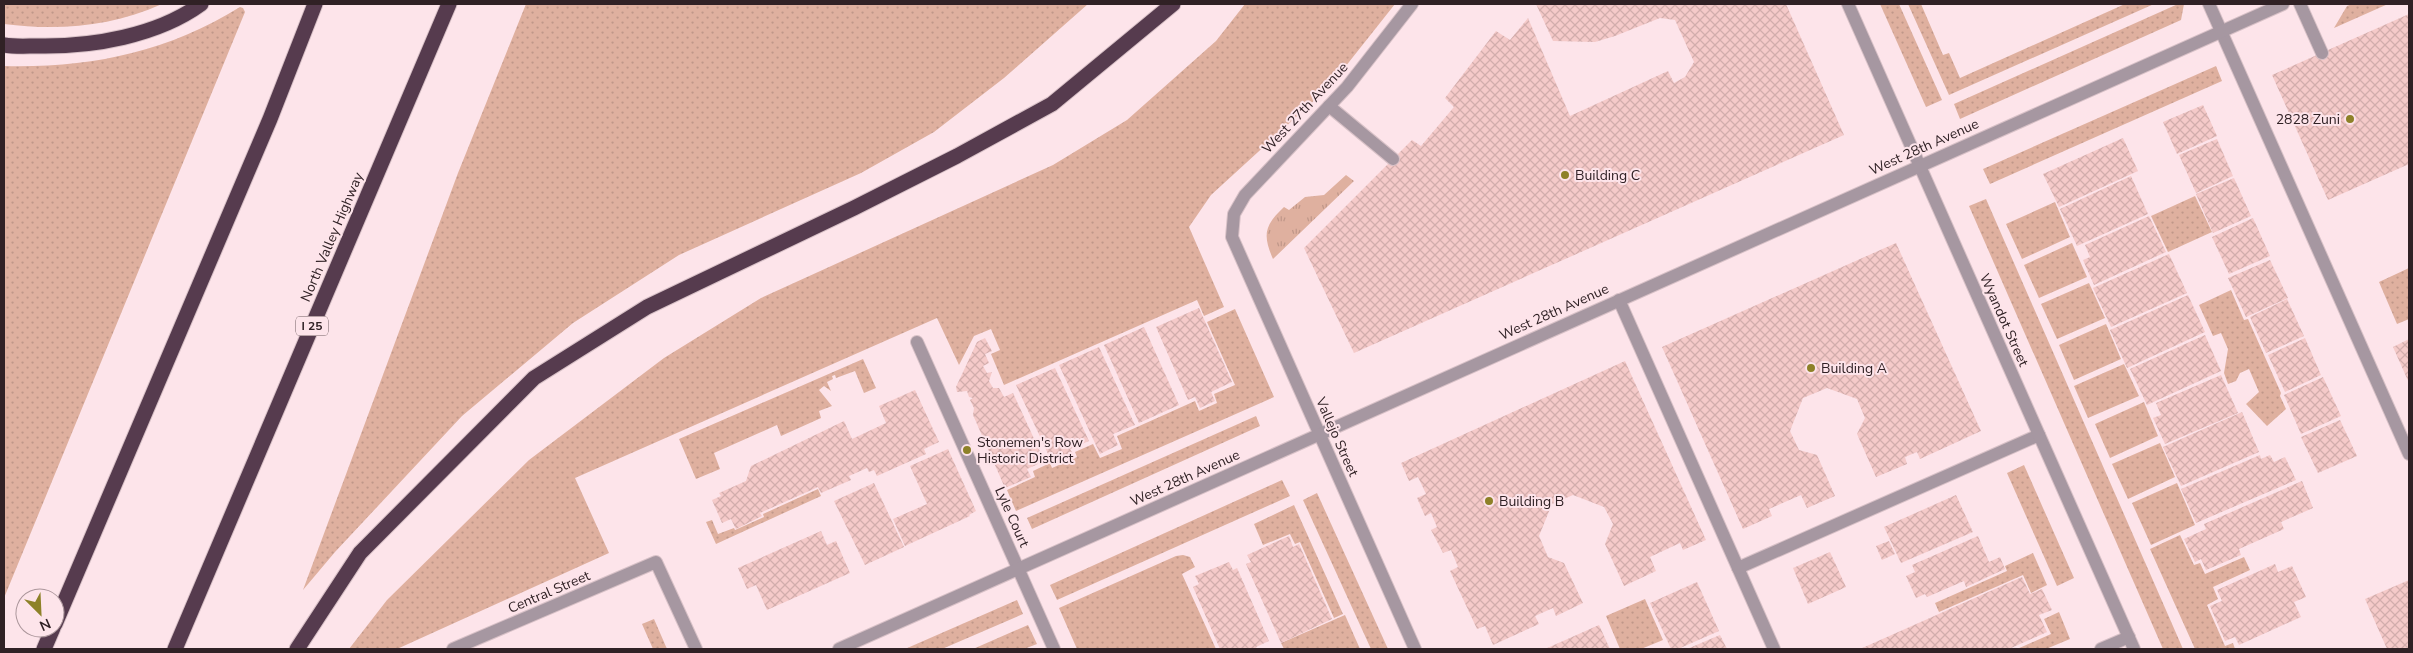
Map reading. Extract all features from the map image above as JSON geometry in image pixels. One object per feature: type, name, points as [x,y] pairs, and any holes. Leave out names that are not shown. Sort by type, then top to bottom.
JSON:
[{"type":"highway","points":[[4,44],[62,47],[109,42],[151,29],[201,4]]},
{"type":"highway","points":[[65,601],[270,119],[315,4]]},
{"type":"highway","name":"North Valley Highway","points":[[175,649],[449,4]]},
{"type":"highway","points":[[297,649],[360,553],[534,378],[647,307],[854,208],[957,156],[1052,104],[1173,4]]},
{"type":"street","name":"West 27th Avenue","points":[[1232,237],[1234,214],[1245,195],[1347,87],[1412,4]]},
{"type":"street","name":"Wyandot Street","points":[[1848,4],[2134,649]]},
{"type":"street","points":[[2209,4],[2409,454]]},
{"type":"street","name":"West 28th Avenue","points":[[839,649],[2283,4]]},
{"type":"street","points":[[2300,4],[2322,53]]},
{"type":"street","points":[[1328,106],[1393,159]]},
{"type":"street","name":"Vallejo Street","points":[[1232,237],[1415,649]]},
{"type":"street","points":[[1619,300],[1774,649]]},
{"type":"street","name":"Lyle Court","points":[[917,342],[1054,649]]},
{"type":"street","points":[[1738,568],[2039,435]]},
{"type":"street","name":"Central Street","points":[[453,649],[474,645],[656,562],[696,649]]},
{"type":"street","points":[[2101,649],[2129,637]]},
{"type":"green space","points":[[4,4],[162,4],[143,12],[104,22],[64,27],[44,27],[4,24]]},
{"type":"green space","points":[[526,4],[1088,4],[1004,78],[934,132],[861,173],[679,255],[573,323],[462,416],[335,552],[303,590],[458,173]]},
{"type":"green space","points":[[1245,4],[1395,4],[1330,86],[1211,195],[1189,227],[1224,307],[1204,316],[1197,300],[1004,385],[991,354],[1000,350],[991,329],[974,336],[959,365],[937,318],[575,478],[609,553],[397,649],[349,649],[387,600],[529,460],[664,358],[761,298],[1053,165],[1127,120],[1216,41]]},
{"type":"green space","points":[[1880,4],[1899,4],[1942,100],[1926,107]]},
{"type":"green space","points":[[1908,4],[1921,4],[1943,55],[1949,53],[1960,78],[2125,4],[2154,4],[1949,95]]},
{"type":"green space","points":[[2178,4],[2184,4],[2181,20],[1960,119],[1954,104]]},
{"type":"green space","points":[[2352,4],[2388,4],[2334,28],[2347,6]]},
{"type":"green space","points":[[240,7],[245,12],[4,598],[4,66],[66,64],[126,54],[184,36]]},
{"type":"green space","points":[[2216,66],[2222,81],[1990,184],[1983,169]]},
{"type":"green space","points":[[1346,175],[1354,181],[1273,259],[1267,243],[1267,230],[1278,213],[1284,207],[1289,210],[1305,197],[1324,195]]},
{"type":"green space","points":[[2195,196],[2212,232],[2168,252],[2151,216]]},
{"type":"green space","points":[[1986,199],[2183,649],[2163,649],[1969,206]]},
{"type":"green space","points":[[2055,202],[2070,237],[2022,259],[2006,224]]},
{"type":"green space","points":[[2072,243],[2087,277],[2039,298],[2024,265]]},
{"type":"green space","points":[[2409,268],[2409,319],[2397,324],[2379,282]]},
{"type":"green space","points":[[2089,283],[2105,318],[2057,339],[2041,304]]},
{"type":"green space","points":[[2231,290],[2244,320],[2248,319],[2281,393],[2280,396],[2286,409],[2267,426],[2246,404],[2259,392],[2249,369],[2240,373],[2236,381],[2228,384],[2224,373],[2228,349],[2221,333],[2213,336],[2199,305]]},
{"type":"green space","points":[[1235,309],[1274,397],[1016,511],[1007,490],[1035,477],[1033,471],[1050,463],[1052,468],[1077,457],[1075,452],[1093,444],[1100,458],[1122,449],[1117,436],[1195,401],[1199,411],[1217,403],[1214,394],[1235,385],[1207,322]]},
{"type":"green space","points":[[2106,324],[2121,359],[2074,380],[2059,345]]},
{"type":"green space","points":[[863,359],[876,388],[864,393],[855,371],[836,378],[835,375],[832,376],[833,379],[827,382],[831,391],[824,386],[819,390],[832,406],[819,411],[821,418],[781,436],[777,425],[714,453],[720,469],[696,479],[679,439]]},
{"type":"green space","points":[[2124,364],[2139,396],[2088,418],[2074,386]]},
{"type":"green space","points":[[2144,402],[2158,436],[2110,458],[2095,424]]},
{"type":"green space","points":[[1256,416],[1260,426],[1032,529],[1027,518]]},
{"type":"green space","points":[[2160,443],[2175,477],[2128,499],[2112,464]]},
{"type":"green space","points":[[2024,465],[2074,578],[2057,586],[2007,473]]},
{"type":"green space","points":[[1282,480],[1290,496],[1057,600],[1050,585]]},
{"type":"green space","points":[[2177,483],[2195,525],[2151,545],[2132,503]]},
{"type":"green space","points":[[818,489],[821,496],[716,544],[706,522],[712,520],[718,534],[734,528],[735,530],[764,517],[763,514]]},
{"type":"green space","points":[[1317,493],[1388,649],[1371,649],[1303,500]]},
{"type":"green space","points":[[1294,505],[1343,614],[1334,618],[1300,542],[1295,544],[1290,534],[1263,545],[1254,524]]},
{"type":"green space","points":[[2180,535],[2194,565],[2200,563],[2205,574],[2244,557],[2250,570],[2213,587],[2218,599],[2207,605],[2225,646],[2233,643],[2235,649],[2195,649],[2150,549]]},
{"type":"green space","points":[[2033,553],[2047,585],[2031,593],[2023,575],[1939,612],[1935,603],[2007,571],[2005,566]]},
{"type":"green space","points":[[1176,556],[1190,557],[1195,567],[1182,574],[1216,649],[1077,649],[1059,608]]},
{"type":"green space","points":[[1645,599],[1663,640],[1641,649],[1620,649],[1606,616]]},
{"type":"green space","points":[[1017,600],[1023,614],[942,649],[905,649]]},
{"type":"green space","points":[[2059,612],[2070,639],[2046,649],[2017,649],[2051,634],[2044,619]]},
{"type":"green space","points":[[1345,615],[1360,649],[1284,649],[1281,643]]},
{"type":"green space","points":[[654,619],[667,649],[653,649],[642,624]]},
{"type":"green space","points":[[1028,625],[1037,644],[1024,649],[973,649]]},
{"type":"building","name":"Building C","points":[[1536,4],[1786,4],[1844,135],[1354,353],[1304,248],[1412,140],[1421,146],[1454,107],[1445,98],[1496,31],[1510,40],[1528,18],[1570,116],[1668,71],[1674,83],[1685,77],[1694,62],[1675,20],[1660,18],[1595,42],[1553,41]]},
{"type":"building","name":"2828 Zuni","points":[[2409,14],[2409,164],[2328,200],[2272,75]]},
{"type":"building","points":[[2203,105],[2217,136],[2177,154],[2163,122]]},
{"type":"building","points":[[2123,138],[2138,171],[2059,207],[2043,174]]},
{"type":"building","points":[[2217,139],[2233,176],[2196,193],[2179,155]]},
{"type":"building","points":[[2131,176],[2148,214],[2077,246],[2060,209]]},
{"type":"building","points":[[2234,178],[2251,216],[2213,233],[2196,194]]},
{"type":"building","points":[[2149,216],[2166,252],[2094,285],[2083,260],[2090,257],[2085,245]]},
{"type":"building","points":[[2253,218],[2270,256],[2229,274],[2212,237]]},
{"type":"building","name":"Building A","points":[[1896,243],[1981,431],[1920,459],[1917,452],[1905,457],[1907,464],[1876,477],[1857,434],[1865,418],[1857,399],[1827,388],[1803,398],[1790,431],[1799,450],[1817,455],[1835,496],[1807,508],[1801,495],[1769,509],[1772,516],[1743,529],[1662,347]]},
{"type":"building","points":[[2169,254],[2187,293],[2111,327],[2093,288]]},
{"type":"building","points":[[2270,260],[2288,298],[2246,317],[2228,278]]},
{"type":"building","points":[[2188,295],[2205,332],[2127,368],[2110,330]]},
{"type":"building","points":[[2287,299],[2304,336],[2266,353],[2250,317]]},
{"type":"building","points":[[1199,308],[1232,382],[1211,392],[1215,401],[1200,408],[1195,397],[1188,400],[1156,327]]},
{"type":"building","points":[[1144,327],[1179,405],[1139,423],[1104,345]]},
{"type":"building","points":[[2205,335],[2221,371],[2147,405],[2130,369]]},
{"type":"building","points":[[985,338],[992,351],[985,354],[989,363],[983,366],[987,373],[992,372],[989,381],[993,388],[999,388],[1004,397],[1013,393],[1042,456],[1038,464],[1027,469],[1031,477],[1005,488],[973,415],[974,408],[970,400],[973,398],[969,397],[967,391],[957,392],[956,387],[977,342]]},
{"type":"building","points":[[2305,338],[2321,375],[2285,392],[2268,355]]},
{"type":"building","points":[[2409,339],[2409,383],[2393,347]]},
{"type":"building","points":[[1099,347],[1135,425],[1113,434],[1118,445],[1100,454],[1059,365]]},
{"type":"building","name":"Building B","points":[[1625,361],[1706,540],[1683,550],[1680,543],[1650,557],[1656,571],[1624,586],[1605,544],[1613,524],[1604,507],[1573,495],[1552,504],[1539,536],[1548,557],[1564,563],[1583,603],[1556,616],[1553,608],[1535,616],[1539,624],[1493,645],[1485,626],[1477,629],[1450,571],[1458,567],[1451,550],[1443,553],[1431,530],[1437,527],[1431,513],[1425,516],[1417,498],[1426,494],[1418,477],[1409,481],[1401,463]]},
{"type":"building","points":[[1055,368],[1089,441],[1070,449],[1073,454],[1058,463],[1056,460],[1052,462],[1051,459],[1055,458],[1053,454],[1049,456],[1016,385]]},
{"type":"building","points":[[2221,375],[2238,413],[2165,444],[2153,418],[2161,415],[2156,403]]},
{"type":"building","points":[[2323,377],[2341,416],[2301,434],[2284,395]]},
{"type":"building","points":[[915,390],[939,442],[924,449],[926,454],[877,476],[874,470],[869,472],[867,468],[849,476],[851,480],[821,493],[818,487],[760,513],[762,516],[736,529],[731,519],[722,523],[712,500],[721,496],[719,493],[746,481],[751,466],[844,421],[852,439],[886,423],[879,406]]},
{"type":"building","points":[[2242,412],[2259,452],[2181,486],[2163,447]]},
{"type":"building","points":[[2340,420],[2357,456],[2318,473],[2301,437]]},
{"type":"building","points":[[948,449],[976,511],[970,516],[905,546],[893,519],[927,504],[910,466]]},
{"type":"building","points":[[2260,455],[2261,459],[2270,455],[2274,462],[2285,457],[2296,480],[2196,523],[2181,489]]},
{"type":"building","points":[[2302,481],[2313,508],[2281,522],[2284,529],[2239,549],[2241,555],[2206,570],[2201,559],[2195,562],[2184,539],[2206,529],[2204,524]]},
{"type":"building","points":[[874,483],[904,547],[865,565],[834,501]]},
{"type":"building","points":[[1956,495],[1973,532],[1901,563],[1884,527]]},
{"type":"building","points":[[821,531],[827,545],[836,541],[850,573],[767,610],[756,585],[747,589],[738,568]]},
{"type":"building","points":[[1289,536],[1293,547],[1299,544],[1332,619],[1281,643],[1246,564],[1251,562],[1247,555]]},
{"type":"building","points":[[1978,536],[1989,562],[2000,557],[2005,569],[1966,587],[1964,581],[1927,597],[1925,594],[1916,598],[1906,576],[1915,572],[1912,565]]},
{"type":"building","points":[[1889,541],[1895,554],[1882,560],[1876,546]]},
{"type":"building","points":[[1830,552],[1846,587],[1808,604],[1793,568]]},
{"type":"building","points":[[1229,562],[1233,570],[1237,568],[1269,641],[1256,647],[1257,649],[1220,649],[1193,587],[1199,584],[1195,576]]},
{"type":"building","points":[[2275,564],[2278,572],[2292,566],[2306,597],[2294,602],[2301,617],[2239,645],[2235,637],[2225,641],[2210,606],[2222,601],[2217,590]]},
{"type":"building","points":[[2022,577],[2030,594],[2042,589],[2052,610],[2039,615],[2047,632],[2009,649],[1860,649]]},
{"type":"building","points":[[2409,580],[2409,649],[2387,649],[2365,599]]},
{"type":"building","points":[[1697,582],[1719,631],[1678,649],[1671,649],[1650,603]]},
{"type":"building","points":[[1599,625],[1610,649],[1545,649]]},
{"type":"building","points":[[1720,635],[1727,649],[1687,649]]},
{"type":"place","name":"2828 Zuni","points":[[2350,119]]},
{"type":"place","name":"Building C","points":[[1565,175]]},
{"type":"place","name":"Building A","points":[[1811,368]]},
{"type":"place","name":"Stonemen's Row Historic District","points":[[967,450]]},
{"type":"place","name":"Building B","points":[[1489,501]]}]
